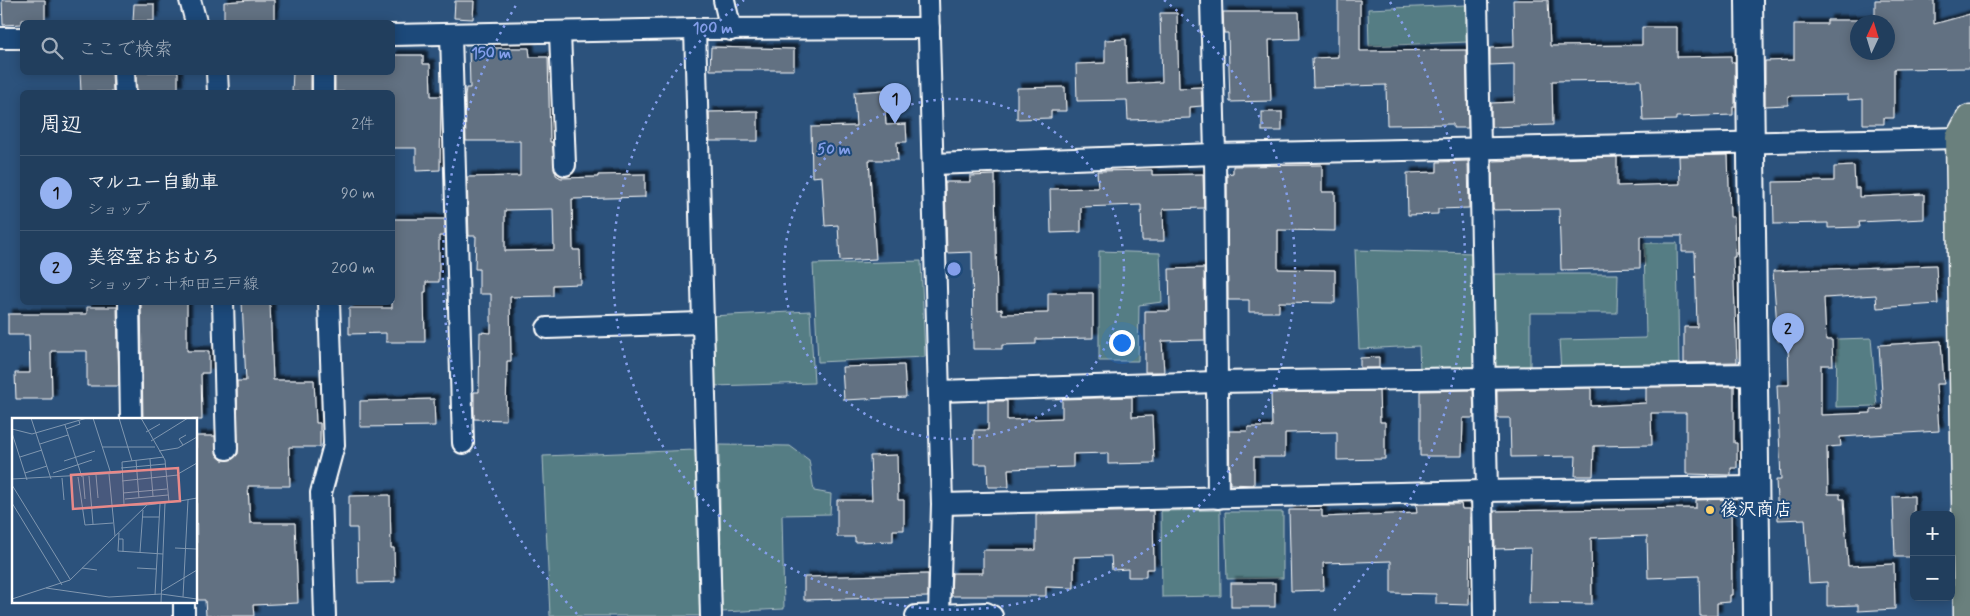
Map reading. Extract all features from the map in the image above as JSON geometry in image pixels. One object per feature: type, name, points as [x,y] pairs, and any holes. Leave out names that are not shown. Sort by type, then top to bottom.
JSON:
[{"type":"main road","points":[[1965,129],[1968,616]]},
{"type":"street","points":[[190,0],[195,20]]},
{"type":"street","points":[[724,0],[731,30]]},
{"type":"street","points":[[928,0],[942,504],[939,615]]},
{"type":"street","points":[[1211,0],[1215,154],[1218,498]]},
{"type":"street","points":[[1477,0],[1486,378],[1484,616]]},
{"type":"street","points":[[1748,0],[1757,616]]},
{"type":"street","points":[[395,35],[694,29],[928,28]]},
{"type":"street","points":[[694,29],[701,323],[711,616]]},
{"type":"street","points":[[560,33],[565,165]]},
{"type":"street","points":[[451,35],[463,443]]},
{"type":"street","points":[[0,38],[20,38]]},
{"type":"street","points":[[124,75],[125,90]]},
{"type":"street","points":[[217,75],[218,90]]},
{"type":"street","points":[[322,75],[323,90]]},
{"type":"street","points":[[933,164],[1215,154],[1751,143],[1965,129]]},
{"type":"street","points":[[129,305],[131,418]]},
{"type":"street","points":[[223,305],[227,450]]},
{"type":"street","points":[[325,616],[321,493],[334,445],[329,305]]},
{"type":"street","points":[[547,328],[701,323]]},
{"type":"street","points":[[939,391],[1216,382],[1754,374]]},
{"type":"street","points":[[942,504],[1484,491],[1755,487]]},
{"type":"street","points":[[916,616],[986,613],[992,616]]},
{"type":"green space","points":[[1466,5],[1468,42],[1369,46],[1368,9]]},
{"type":"green space","points":[[1644,243],[1677,243],[1679,367],[1561,371],[1559,340],[1646,338]]},
{"type":"green space","points":[[1355,250],[1474,253],[1477,370],[1420,371],[1419,346],[1359,349]]},
{"type":"green space","points":[[1099,251],[1160,253],[1162,302],[1139,305],[1138,361],[1099,361]]},
{"type":"green space","points":[[921,261],[925,357],[818,362],[813,264]]},
{"type":"green space","points":[[1494,274],[1618,274],[1617,313],[1530,313],[1530,367],[1493,367]]},
{"type":"green space","points":[[810,311],[814,383],[713,386],[711,316]]},
{"type":"green space","points":[[1871,338],[1877,406],[1836,407],[1837,339]]},
{"type":"green space","points":[[719,445],[790,446],[809,460],[814,491],[831,494],[830,514],[782,515],[784,609],[722,612]]},
{"type":"green space","points":[[695,450],[702,616],[550,616],[543,456]]},
{"type":"green space","points":[[1220,510],[1221,596],[1162,597],[1161,511]]},
{"type":"green space","points":[[1225,512],[1283,512],[1283,578],[1227,579]]},
{"type":"building","points":[[2,0],[45,0],[45,20],[20,20],[20,24],[3,25]]},
{"type":"building","points":[[274,0],[274,20],[224,20],[224,2]]},
{"type":"building","points":[[1338,0],[1360,0],[1360,51],[1466,50],[1468,128],[1453,128],[1453,124],[1387,125],[1386,85],[1313,87],[1312,58],[1338,57]]},
{"type":"building","points":[[1513,0],[1548,0],[1550,46],[1642,45],[1642,27],[1677,27],[1677,57],[1731,56],[1731,62],[1735,62],[1735,107],[1733,107],[1733,115],[1676,117],[1676,120],[1643,121],[1641,80],[1552,81],[1553,125],[1491,127],[1491,103],[1514,102],[1514,64],[1490,65],[1490,48],[1514,47]]},
{"type":"building","points":[[1875,0],[1934,0],[1934,24],[1970,14],[1970,68],[1894,69],[1894,118],[1884,118],[1884,124],[1863,124],[1863,99],[1848,100],[1848,95],[1788,96],[1788,105],[1765,106],[1765,61],[1794,60],[1794,24],[1827,24],[1827,20],[1850,20],[1850,60],[1895,60],[1895,15],[1875,15]]},
{"type":"building","points":[[455,1],[474,1],[473,19],[454,18]]},
{"type":"building","points":[[134,4],[154,4],[154,20],[133,20]]},
{"type":"building","points":[[1223,12],[1299,12],[1300,39],[1269,40],[1271,101],[1230,102],[1228,33],[1224,33]]},
{"type":"building","points":[[1160,13],[1177,13],[1179,88],[1201,87],[1202,106],[1190,107],[1190,118],[1128,120],[1127,100],[1077,101],[1076,64],[1105,63],[1105,40],[1126,39],[1127,84],[1162,82]]},
{"type":"building","points":[[711,47],[794,49],[794,70],[710,70]]},
{"type":"building","points":[[469,48],[529,48],[530,57],[548,57],[550,142],[552,142],[556,175],[561,178],[645,174],[645,197],[572,199],[573,250],[580,250],[581,284],[553,285],[553,296],[510,297],[511,361],[507,361],[506,420],[474,419],[474,392],[479,392],[480,332],[491,333],[491,294],[479,294],[479,269],[475,269],[476,236],[469,236],[467,177],[520,176],[520,141],[466,141],[465,96],[466,88],[470,88]],"holes":[[[553,209],[554,250],[505,251],[505,210]]]},
{"type":"building","points":[[395,55],[423,55],[423,64],[430,64],[431,96],[441,96],[440,170],[416,171],[416,148],[395,148],[395,90],[335,90],[335,75],[395,75]]},
{"type":"building","points":[[80,75],[112,75],[113,90],[81,90]]},
{"type":"building","points":[[136,75],[178,75],[178,90],[137,90]]},
{"type":"building","points":[[293,75],[311,75],[311,90],[292,90]]},
{"type":"building","points":[[1065,87],[1066,111],[1051,111],[1051,118],[1017,119],[1017,88]]},
{"type":"building","points":[[884,90],[886,125],[906,124],[907,142],[897,142],[898,160],[869,160],[876,259],[840,261],[838,225],[825,226],[822,176],[812,177],[811,127],[856,126],[854,92]]},
{"type":"building","points":[[758,111],[758,141],[710,141],[709,112]]},
{"type":"building","points":[[1262,112],[1282,112],[1282,131],[1262,131]]},
{"type":"building","points":[[1728,155],[1730,217],[1734,217],[1735,257],[1733,257],[1737,362],[1684,363],[1684,327],[1697,327],[1695,252],[1682,252],[1682,236],[1640,236],[1640,268],[1561,270],[1559,209],[1494,210],[1493,207],[1492,161],[1617,157],[1617,186],[1680,184],[1679,156]]},
{"type":"building","points":[[1468,161],[1469,208],[1438,209],[1438,214],[1408,215],[1407,173],[1437,172],[1437,162]]},
{"type":"building","points":[[1322,165],[1322,192],[1335,192],[1335,231],[1278,230],[1278,269],[1335,270],[1335,303],[1279,302],[1279,312],[1249,312],[1249,300],[1228,300],[1227,174],[1233,173],[1233,166]]},
{"type":"building","points":[[1854,166],[1855,188],[1859,188],[1859,197],[1924,194],[1924,219],[1859,222],[1860,227],[1828,228],[1828,223],[1774,224],[1773,182],[1834,181],[1834,167]]},
{"type":"building","points":[[1152,170],[1152,175],[1203,174],[1204,208],[1163,209],[1164,241],[1142,241],[1141,205],[1081,207],[1081,232],[1051,233],[1050,189],[1098,188],[1097,171]]},
{"type":"building","points":[[995,175],[997,310],[1002,309],[1002,314],[1048,313],[1048,293],[1093,293],[1093,338],[1036,339],[1036,344],[1002,345],[1002,349],[973,349],[972,252],[947,253],[945,182],[970,182],[970,176]]},
{"type":"building","points":[[395,219],[445,219],[445,236],[439,236],[439,282],[426,282],[426,292],[424,292],[425,342],[386,342],[386,333],[349,334],[349,308],[392,308],[392,305],[395,305]]},
{"type":"building","points":[[1936,265],[1938,304],[1877,308],[1876,295],[1824,298],[1826,340],[1832,340],[1833,365],[1821,365],[1821,415],[1871,413],[1871,410],[1883,409],[1879,345],[1941,341],[1944,384],[1936,384],[1939,431],[1840,437],[1841,446],[1827,447],[1828,494],[1840,494],[1840,499],[1844,499],[1848,566],[1894,564],[1895,609],[1858,611],[1858,605],[1827,606],[1827,582],[1809,583],[1805,519],[1778,520],[1776,480],[1781,480],[1777,385],[1789,385],[1788,340],[1778,341],[1773,271]]},
{"type":"building","points":[[1204,268],[1205,340],[1162,341],[1164,372],[1145,372],[1145,311],[1170,311],[1169,269]]},
{"type":"building","points":[[141,305],[187,305],[187,351],[209,351],[209,373],[201,373],[202,420],[198,420],[198,418],[143,418]]},
{"type":"building","points":[[242,305],[270,305],[273,380],[314,380],[316,423],[320,423],[320,447],[289,447],[290,486],[248,486],[250,523],[295,523],[298,603],[253,605],[254,616],[206,616],[205,600],[198,600],[198,436],[215,436],[217,455],[222,460],[233,459],[238,454],[237,381],[246,381]]},
{"type":"building","points":[[87,307],[117,307],[119,386],[87,386],[87,351],[51,351],[52,399],[16,399],[15,373],[30,373],[29,335],[8,335],[8,314],[87,314]]},
{"type":"building","points":[[1379,357],[1379,368],[1360,368],[1360,358]]},
{"type":"building","points":[[904,365],[906,397],[844,400],[842,367]]},
{"type":"building","points":[[1734,386],[1734,443],[1737,443],[1737,468],[1731,468],[1731,475],[1686,474],[1686,413],[1651,413],[1652,445],[1594,446],[1593,476],[1575,476],[1576,456],[1511,457],[1510,418],[1497,418],[1497,390],[1591,388],[1591,406],[1646,403],[1646,387]]},
{"type":"building","points":[[1473,390],[1474,418],[1463,418],[1462,456],[1420,456],[1420,391]]},
{"type":"building","points":[[1379,391],[1380,422],[1385,422],[1385,459],[1337,460],[1337,432],[1285,433],[1285,457],[1254,457],[1254,485],[1230,484],[1229,431],[1248,431],[1248,427],[1272,427],[1271,393]]},
{"type":"building","points":[[1132,397],[1132,417],[1152,416],[1154,463],[1108,464],[1108,453],[1073,454],[1073,467],[1008,469],[1009,487],[988,487],[987,464],[974,464],[974,430],[988,430],[988,401],[1007,401],[1007,420],[1062,418],[1062,399]]},
{"type":"building","points":[[434,399],[435,426],[360,427],[360,401]]},
{"type":"building","points":[[897,455],[898,500],[904,500],[904,530],[893,530],[893,541],[855,542],[855,537],[837,537],[837,500],[872,500],[870,456]]},
{"type":"building","points":[[390,495],[391,548],[394,548],[395,582],[358,583],[357,528],[349,528],[349,496]]},
{"type":"building","points":[[1914,496],[1914,511],[1910,511],[1910,557],[1895,557],[1893,497]]},
{"type":"building","points":[[1731,499],[1732,595],[1730,595],[1730,602],[1717,603],[1717,616],[1700,616],[1699,576],[1648,578],[1647,536],[1591,538],[1592,604],[1529,603],[1531,548],[1495,549],[1494,511],[1696,508],[1696,500]]},
{"type":"building","points":[[1416,504],[1461,504],[1462,509],[1470,509],[1469,605],[1436,604],[1436,594],[1391,593],[1391,561],[1323,563],[1324,590],[1291,591],[1289,510],[1322,510],[1322,517],[1417,513]]},
{"type":"building","points":[[1153,511],[1154,569],[1146,569],[1146,577],[1128,577],[1128,569],[1112,570],[1111,556],[1074,557],[1074,588],[1046,587],[1046,596],[951,596],[952,573],[983,573],[983,550],[1036,550],[1036,514]]},
{"type":"building","points":[[928,574],[928,597],[804,600],[804,577]]},
{"type":"building","points":[[1231,583],[1275,583],[1275,607],[1231,607]]},
{"type":"place","name":"マルユー自動車","points":[[895,124]]},
{"type":"place","name":"美容室おおむろ","points":[[1788,354]]},
{"type":"place","name":"後沢商店","points":[[1710,510]]}]
